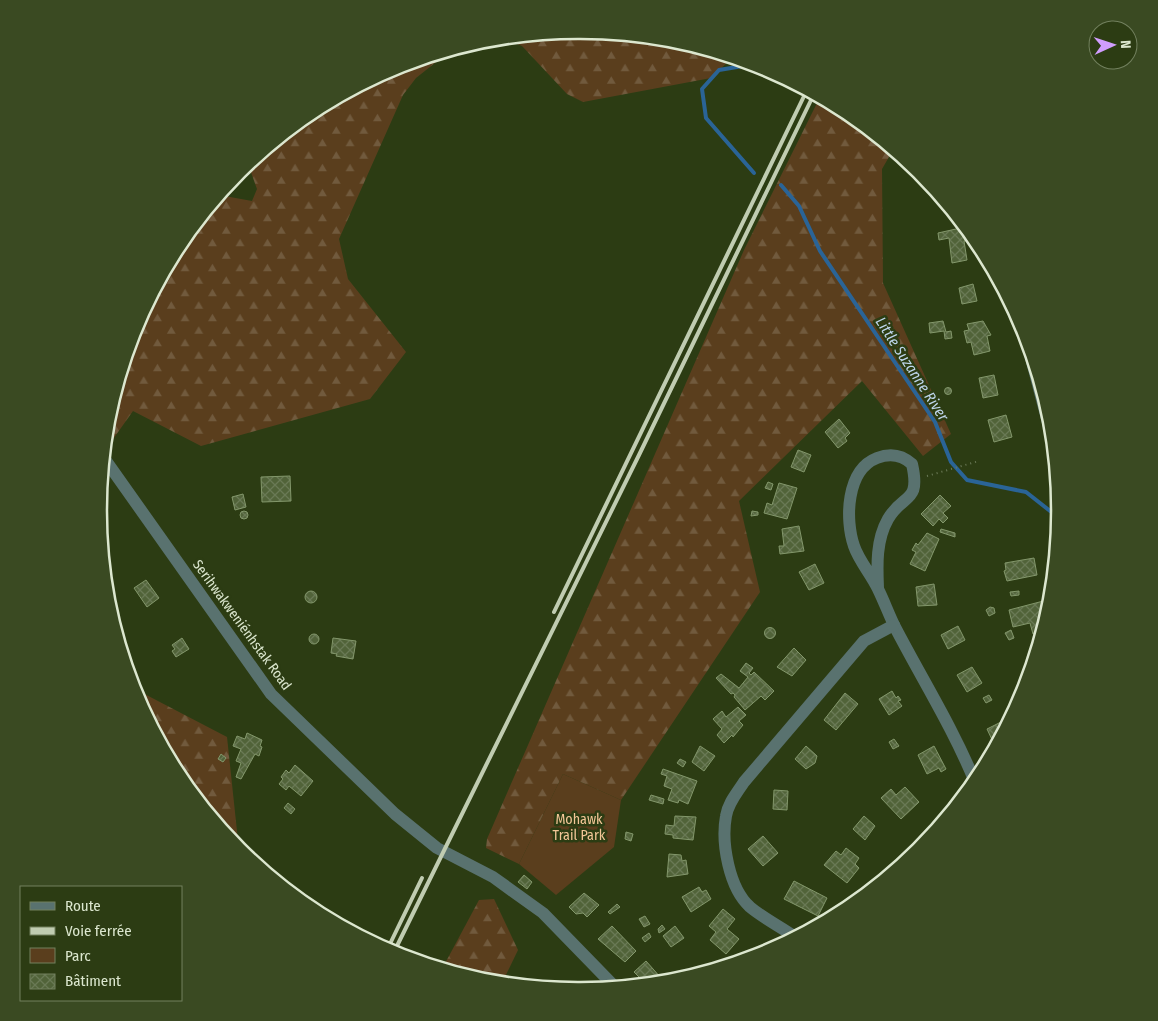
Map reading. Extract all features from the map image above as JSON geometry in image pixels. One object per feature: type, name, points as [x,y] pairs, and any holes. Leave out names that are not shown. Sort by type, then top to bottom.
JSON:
[{"type":"street","points":[[878,588],[877,553],[888,519],[915,490],[912,464],[896,455],[884,455],[873,460],[864,468],[852,489],[848,508],[853,541],[878,588],[894,625],[957,738],[971,773]]},
{"type":"street","name":"Serihwakweniénhstak Road","points":[[109,466],[270,694],[395,814],[443,852],[493,877],[543,913],[608,981]]},
{"type":"street","points":[[789,933],[750,906],[737,891],[729,872],[726,839],[727,810],[744,782],[864,641],[894,625]]},
{"type":"path","points":[[915,479],[979,461]]},
{"type":"green space","points":[[548,40],[610,40],[671,48],[727,63],[711,78],[583,102],[567,94],[522,46],[515,43]]},
{"type":"green space","points":[[438,61],[416,78],[403,95],[339,239],[348,279],[406,352],[370,399],[201,446],[133,411],[112,440],[123,388],[132,359],[143,330],[170,275],[187,248],[227,196],[252,201],[257,189],[251,172],[292,136],[317,118],[370,87]]},
{"type":"green space","points":[[817,103],[866,136],[890,156],[882,169],[883,283],[951,434],[923,456],[862,381],[739,501],[760,592],[621,800],[563,774],[519,864],[486,848],[487,839],[744,250]]},
{"type":"green space","points":[[144,694],[227,737],[238,836],[224,822],[187,773],[170,746]]},
{"type":"green space","name":"Mohawk Trail Park","points":[[563,774],[621,800],[614,847],[556,895],[519,864]]},
{"type":"green space","points":[[494,899],[518,950],[505,976],[445,963],[479,900]]},
{"type":"building","points":[[957,229],[966,241],[964,241],[967,260],[952,263],[949,238],[939,240],[938,233]]},
{"type":"building","points":[[973,284],[977,301],[962,304],[959,288]]},
{"type":"building","points":[[943,321],[946,332],[951,331],[952,338],[945,339],[944,331],[930,333],[929,323]]},
{"type":"building","points":[[983,321],[991,335],[987,336],[990,351],[974,355],[971,342],[967,343],[964,331],[969,330],[967,324]]},
{"type":"building","points":[[994,375],[998,395],[983,398],[979,378]]},
{"type":"building","points":[[948,388],[951,391],[948,394],[945,391]]},
{"type":"building","points":[[1006,415],[1012,437],[994,442],[988,420]]},
{"type":"building","points":[[839,419],[850,433],[845,438],[847,441],[838,448],[825,432]]},
{"type":"building","points":[[798,450],[811,455],[804,472],[791,467]]},
{"type":"building","points":[[290,476],[291,501],[262,502],[261,477]]},
{"type":"building","points":[[768,482],[773,484],[771,490],[765,488]]},
{"type":"building","points":[[779,483],[797,488],[787,519],[764,513],[767,503],[772,505]]},
{"type":"building","points":[[243,494],[246,507],[235,510],[232,497]]},
{"type":"building","points":[[940,495],[951,506],[943,513],[948,518],[943,523],[939,519],[933,526],[921,514]]},
{"type":"building","points":[[244,511],[248,515],[244,519],[240,515]]},
{"type":"building","points":[[752,511],[758,512],[758,515],[751,516]]},
{"type":"building","points":[[799,526],[804,551],[780,554],[779,546],[784,546],[782,529]]},
{"type":"building","points":[[941,529],[955,533],[955,537],[940,532]]},
{"type":"building","points":[[927,533],[939,539],[925,571],[910,564],[916,552],[912,550],[916,543],[918,545]]},
{"type":"building","points":[[1034,558],[1037,575],[1007,581],[1004,571],[1006,570],[1005,563]]},
{"type":"building","points":[[815,564],[824,583],[809,590],[799,572]]},
{"type":"building","points":[[146,580],[159,598],[147,607],[134,588]]},
{"type":"building","points":[[934,584],[937,605],[918,606],[916,587]]},
{"type":"building","points":[[311,591],[317,597],[311,603],[305,597]]},
{"type":"building","points":[[1019,591],[1019,595],[1011,596],[1010,592]]},
{"type":"building","points":[[1042,601],[1035,633],[1033,634],[1030,623],[1013,627],[1009,610]]},
{"type":"building","points":[[990,607],[994,608],[995,613],[989,616],[986,610]]},
{"type":"building","points":[[958,626],[965,640],[948,649],[941,635]]},
{"type":"building","points":[[770,627],[776,633],[770,639],[764,633]]},
{"type":"building","points":[[1011,630],[1014,638],[1009,640],[1005,633]]},
{"type":"building","points":[[314,634],[319,639],[314,644],[309,639]]},
{"type":"building","points":[[182,638],[189,649],[176,657],[172,651],[175,649],[172,645]]},
{"type":"building","points":[[333,638],[356,641],[353,659],[336,656],[337,654],[331,653]]},
{"type":"building","points":[[794,648],[806,660],[792,676],[777,667]]},
{"type":"building","points":[[746,663],[753,668],[749,673],[751,675],[754,672],[774,691],[765,700],[761,696],[745,710],[734,697],[735,695],[731,694],[716,678],[721,674],[739,688],[748,677],[740,671]]},
{"type":"building","points":[[972,667],[982,683],[967,692],[957,675]]},
{"type":"building","points":[[892,691],[896,698],[898,696],[901,700],[898,701],[902,706],[889,715],[879,699]]},
{"type":"building","points":[[845,693],[858,704],[836,730],[824,720]]},
{"type":"building","points":[[989,695],[992,700],[986,703],[983,698]]},
{"type":"building","points":[[738,707],[746,715],[739,721],[743,725],[733,737],[732,735],[724,743],[717,735],[722,729],[713,719],[722,711],[726,717]]},
{"type":"building","points":[[1000,722],[992,739],[987,729]]},
{"type":"building","points":[[247,733],[262,740],[260,746],[262,747],[259,756],[255,754],[241,779],[236,777],[241,763],[236,761],[241,749],[233,746],[237,736],[245,739]]},
{"type":"building","points":[[894,739],[899,746],[893,749],[889,742]]},
{"type":"building","points":[[700,746],[715,756],[704,771],[692,762]]},
{"type":"building","points":[[806,746],[817,756],[815,763],[806,769],[795,759]]},
{"type":"building","points":[[934,746],[946,769],[941,772],[939,768],[927,774],[918,755]]},
{"type":"building","points":[[221,754],[226,758],[223,762],[218,759]]},
{"type":"building","points":[[680,759],[686,762],[683,767],[677,763]]},
{"type":"building","points":[[295,765],[313,781],[301,796],[289,786],[286,790],[279,784],[286,770],[289,773]]},
{"type":"building","points":[[663,769],[697,781],[688,804],[679,800],[678,803],[668,800],[672,789],[664,786],[667,776],[661,774]]},
{"type":"building","points":[[905,787],[919,802],[901,819],[881,798],[891,789],[896,795]]},
{"type":"building","points":[[774,790],[788,791],[787,810],[773,809]]},
{"type":"building","points":[[651,795],[664,799],[663,804],[649,800]]},
{"type":"building","points":[[288,803],[295,809],[291,814],[284,808]]},
{"type":"building","points":[[675,816],[696,817],[693,840],[673,838],[673,835],[665,834],[666,825],[674,826]]},
{"type":"building","points":[[864,816],[875,826],[865,840],[853,829]]},
{"type":"building","points":[[626,832],[633,834],[631,841],[625,839]]},
{"type":"building","points":[[763,836],[778,853],[763,866],[748,849]]},
{"type":"building","points":[[846,848],[859,858],[855,864],[859,868],[847,883],[824,865],[836,851],[841,855]]},
{"type":"building","points":[[669,854],[681,855],[682,861],[686,860],[688,874],[667,877]]},
{"type":"building","points":[[524,875],[532,882],[527,889],[518,882]]},
{"type":"building","points":[[794,881],[827,898],[818,916],[784,899]]},
{"type":"building","points":[[699,887],[702,892],[706,890],[711,899],[691,912],[682,897]]},
{"type":"building","points":[[584,893],[599,905],[587,917],[583,913],[576,914],[569,907]]},
{"type":"building","points":[[617,904],[620,907],[610,914],[608,912]]},
{"type":"building","points":[[723,909],[735,919],[727,929],[739,939],[726,954],[710,940],[716,932],[709,926]]},
{"type":"building","points":[[645,916],[650,924],[644,927],[639,919]]},
{"type":"building","points":[[662,925],[665,929],[659,933],[658,929]]},
{"type":"building","points":[[612,926],[636,951],[625,962],[598,939]]},
{"type":"building","points":[[675,926],[684,938],[671,947],[663,936]]},
{"type":"building","points":[[649,933],[651,937],[645,942],[642,938]]},
{"type":"building","points":[[646,961],[658,975],[640,978],[634,972]]},
{"type":"waterway","name":"Little Suzanne River","points":[[738,67],[719,70],[702,89],[706,118],[754,173]]},
{"type":"waterway","name":"Little Suzanne River","points":[[781,185],[799,206],[820,251],[935,422],[951,462],[967,480],[1026,492],[1051,512]]},
{"type":"railway","points":[[554,612],[804,96]]},
{"type":"railway","points":[[397,946],[639,455],[811,100]]},
{"type":"railway","points":[[391,943],[422,878]]}]
